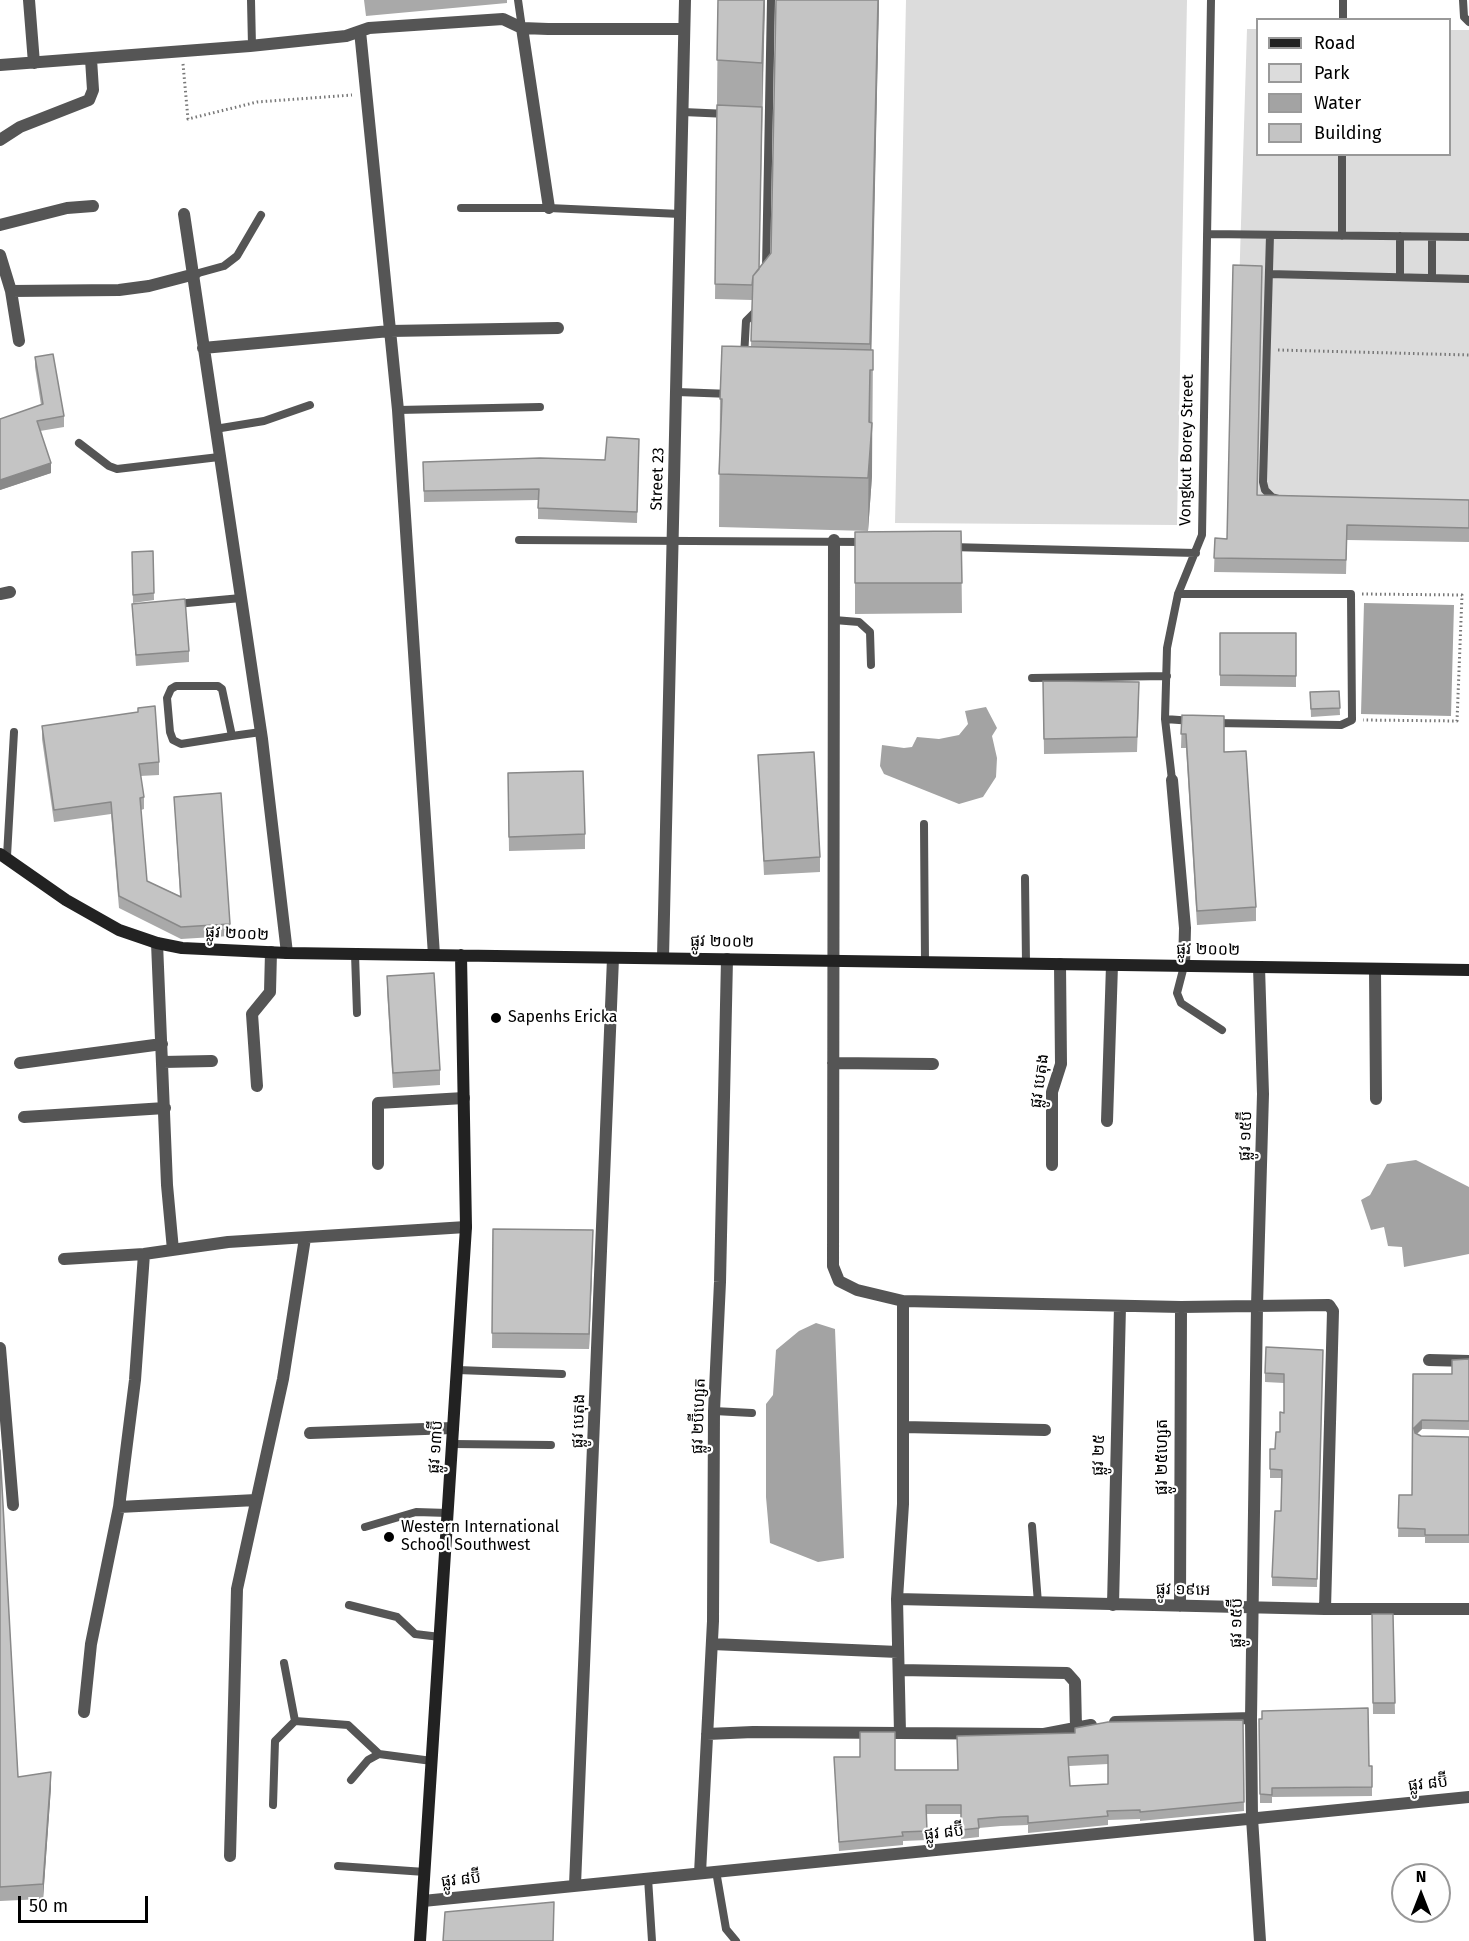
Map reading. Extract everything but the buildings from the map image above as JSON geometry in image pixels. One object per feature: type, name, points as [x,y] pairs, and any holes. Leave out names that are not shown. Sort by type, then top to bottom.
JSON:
[{"type":"street","points":[[29,0],[34,63]]},
{"type":"street","name":"Street 23","points":[[663,958],[685,0]]},
{"type":"street","points":[[0,65],[252,46],[346,36],[369,28],[503,19],[522,28],[684,29]]},
{"type":"street","points":[[522,28],[549,208]]},
{"type":"street","points":[[360,31],[398,410],[434,955]]},
{"type":"street","points":[[0,140],[20,127],[89,100],[93,90],[91,59]]},
{"type":"street","points":[[0,225],[67,208],[93,206]]},
{"type":"street","points":[[184,214],[195,274],[214,429],[261,732],[287,953]]},
{"type":"street","points":[[0,255],[10,291],[18,341]]},
{"type":"street","points":[[10,291],[119,291],[195,274]]},
{"type":"street","points":[[203,348],[390,331],[558,328]]},
{"type":"street","points":[[834,540],[833,1266],[839,1281],[858,1290],[903,1301],[1181,1307],[1329,1305],[1333,1311],[1325,1609]]},
{"type":"street","name":"Vongkut Borey Street","points":[[1172,780],[1185,928],[1184,966]]},
{"type":"street","name":"ផ្លូវ ២០០២","points":[[3,855],[66,900],[119,930],[157,943],[182,948],[287,953],[1469,970]]},
{"type":"street","points":[[157,943],[167,1185],[173,1250]]},
{"type":"street","points":[[257,1086],[252,1014],[270,992],[271,952]]},
{"type":"street","name":"ផ្លូវ ១៣ប៊ី","points":[[420,1941],[466,1227],[461,955]]},
{"type":"street","name":"ផ្លូវ បេតុង","points":[[575,1885],[613,958]]},
{"type":"street","name":"ផ្លូវ ២ប៊ីហ្សេត","points":[[700,1873],[712,1644],[714,1411],[720,1282],[727,959]]},
{"type":"street","name":"ផ្លូវ បេតុង","points":[[1052,1165],[1052,1092],[1061,1064],[1060,964]]},
{"type":"street","points":[[1107,1121],[1112,965]]},
{"type":"street","name":"ផ្លូវ ១៥ប៊ី","points":[[1259,967],[1263,1094],[1257,1306],[1251,1718],[1252,1818],[1260,1941]]},
{"type":"street","points":[[1375,969],[1376,1100]]},
{"type":"street","points":[[20,1063],[162,1044]]},
{"type":"street","points":[[163,1062],[212,1061]]},
{"type":"street","points":[[833,1063],[933,1064]]},
{"type":"street","points":[[378,1164],[378,1103],[464,1098]]},
{"type":"street","points":[[24,1117],[165,1108]]},
{"type":"street","points":[[64,1259],[144,1254],[228,1242],[466,1227]]},
{"type":"street","points":[[230,1856],[234,1625],[237,1589],[287,1360],[304,1238]]},
{"type":"street","points":[[84,1713],[91,1644],[119,1506],[135,1380],[144,1254]]},
{"type":"street","points":[[900,1733],[897,1599],[903,1504],[903,1301]]},
{"type":"street","name":"ផ្លូវ ២៥","points":[[1113,1605],[1120,1306]]},
{"type":"street","name":"ផ្លូវ ២៥ហ្សេត","points":[[1180,1606],[1181,1307]]},
{"type":"street","points":[[0,1348],[13,1505]]},
{"type":"street","points":[[1429,1360],[1469,1361]]},
{"type":"street","points":[[903,1427],[1045,1430]]},
{"type":"street","points":[[310,1433],[453,1428]]},
{"type":"street","points":[[119,1506],[256,1500]]},
{"type":"street","name":"ផ្លូវ ១៩អេ","points":[[897,1599],[1254,1608],[1469,1609]]},
{"type":"street","points":[[712,1644],[898,1652]]},
{"type":"street","points":[[898,1670],[1067,1673],[1075,1682],[1076,1728]]},
{"type":"street","points":[[707,1734],[753,1732],[1044,1734],[1107,1723],[1251,1718]]},
{"type":"street","name":"ផ្លូវ ៨ប៊ី","points":[[423,1901],[1469,1797]]},
{"type":"lane","points":[[251,0],[252,46]]},
{"type":"lane","points":[[518,0],[522,28]]},
{"type":"lane","points":[[765,277],[771,0]]},
{"type":"lane","name":"Vongkut Borey Street","points":[[1172,780],[1165,719],[1167,648],[1178,594],[1202,535],[1211,0]]},
{"type":"lane","points":[[1343,0],[1343,18]]},
{"type":"lane","points":[[1463,0],[1464,17],[1469,22]]},
{"type":"lane","points":[[683,112],[736,115]]},
{"type":"lane","points":[[757,116],[767,116]]},
{"type":"lane","points":[[1342,156],[1342,236]]},
{"type":"lane","points":[[461,208],[549,208],[680,214]]},
{"type":"lane","points":[[195,274],[225,266],[237,256],[261,215]]},
{"type":"lane","points":[[1207,234],[1469,237]]},
{"type":"lane","points":[[1270,235],[1263,482],[1265,490],[1272,497],[1293,499]]},
{"type":"lane","points":[[1400,277],[1401,236]]},
{"type":"lane","points":[[1432,237],[1432,278]]},
{"type":"lane","points":[[1269,274],[1469,279]]},
{"type":"lane","points":[[744,363],[746,321],[765,300]]},
{"type":"lane","points":[[677,392],[742,394]]},
{"type":"lane","points":[[214,429],[264,421],[310,405]]},
{"type":"lane","points":[[398,410],[540,407]]},
{"type":"lane","points":[[79,443],[109,466],[117,469],[219,458]]},
{"type":"lane","points":[[519,540],[834,540],[881,543]]},
{"type":"lane","points":[[938,546],[1196,553]]},
{"type":"lane","points":[[1165,719],[1225,723],[1341,725],[1352,720],[1351,594],[1178,594]]},
{"type":"lane","points":[[169,605],[241,598]]},
{"type":"lane","points":[[834,620],[859,622],[870,632],[872,666]]},
{"type":"lane","points":[[1032,678],[1167,676]]},
{"type":"lane","points":[[232,736],[222,689],[218,686],[176,686],[171,689],[167,698],[170,732],[174,740],[181,744],[261,732]]},
{"type":"lane","points":[[3,855],[14,732]]},
{"type":"lane","points":[[924,824],[925,962]]},
{"type":"lane","points":[[1025,878],[1026,964]]},
{"type":"lane","points":[[355,954],[357,1013]]},
{"type":"lane","points":[[1184,966],[1177,993],[1180,1003],[1222,1030]]},
{"type":"lane","points":[[458,1370],[562,1374]]},
{"type":"lane","points":[[714,1411],[752,1413]]},
{"type":"lane","points":[[452,1444],[551,1445]]},
{"type":"lane","points":[[365,1527],[416,1512],[448,1514]]},
{"type":"lane","points":[[1032,1526],[1038,1603]]},
{"type":"lane","points":[[349,1605],[397,1617],[414,1634],[440,1637]]},
{"type":"lane","points":[[284,1663],[295,1721]]},
{"type":"lane","points":[[295,1721],[348,1725],[379,1754],[432,1761]]},
{"type":"lane","points":[[273,1805],[276,1741],[295,1721]]},
{"type":"lane","points":[[351,1780],[368,1760],[379,1754]]},
{"type":"lane","points":[[338,1866],[425,1872]]},
{"type":"lane","points":[[716,1871],[726,1929],[736,1941]]},
{"type":"lane","points":[[648,1878],[652,1941]]},
{"type":"path","points":[[183,52],[188,119],[257,102],[368,94]]},
{"type":"path","points":[[1267,350],[1469,355]]},
{"type":"path","points":[[1351,594],[1462,595],[1457,721],[1352,720]]},
{"type":"green space","points":[[906,0],[1187,0],[1177,525],[895,523]]},
{"type":"green space","points":[[1247,29],[1256,29],[1256,156],[1451,156],[1451,30],[1469,30],[1469,517],[1232,514]]},
{"type":"water","points":[[1364,603],[1454,605],[1451,716],[1361,714]]},
{"type":"water","points":[[986,707],[997,728],[992,736],[997,758],[996,777],[983,797],[959,804],[884,774],[880,766],[882,745],[912,747],[917,737],[939,739],[959,735],[968,724],[965,711]]},
{"type":"water","points":[[1416,1160],[1469,1187],[1469,1254],[1404,1267],[1402,1247],[1388,1246],[1384,1227],[1371,1230],[1361,1200],[1370,1195],[1387,1164]]},
{"type":"water","points":[[816,1323],[835,1329],[844,1558],[818,1562],[770,1543],[766,1497],[766,1404],[773,1395],[776,1350],[799,1331]]},
{"type":"place","name":"Sapenhs Ericka","points":[[496,1018]]},
{"type":"place","name":"Western International School Southwest","points":[[389,1537]]}]
